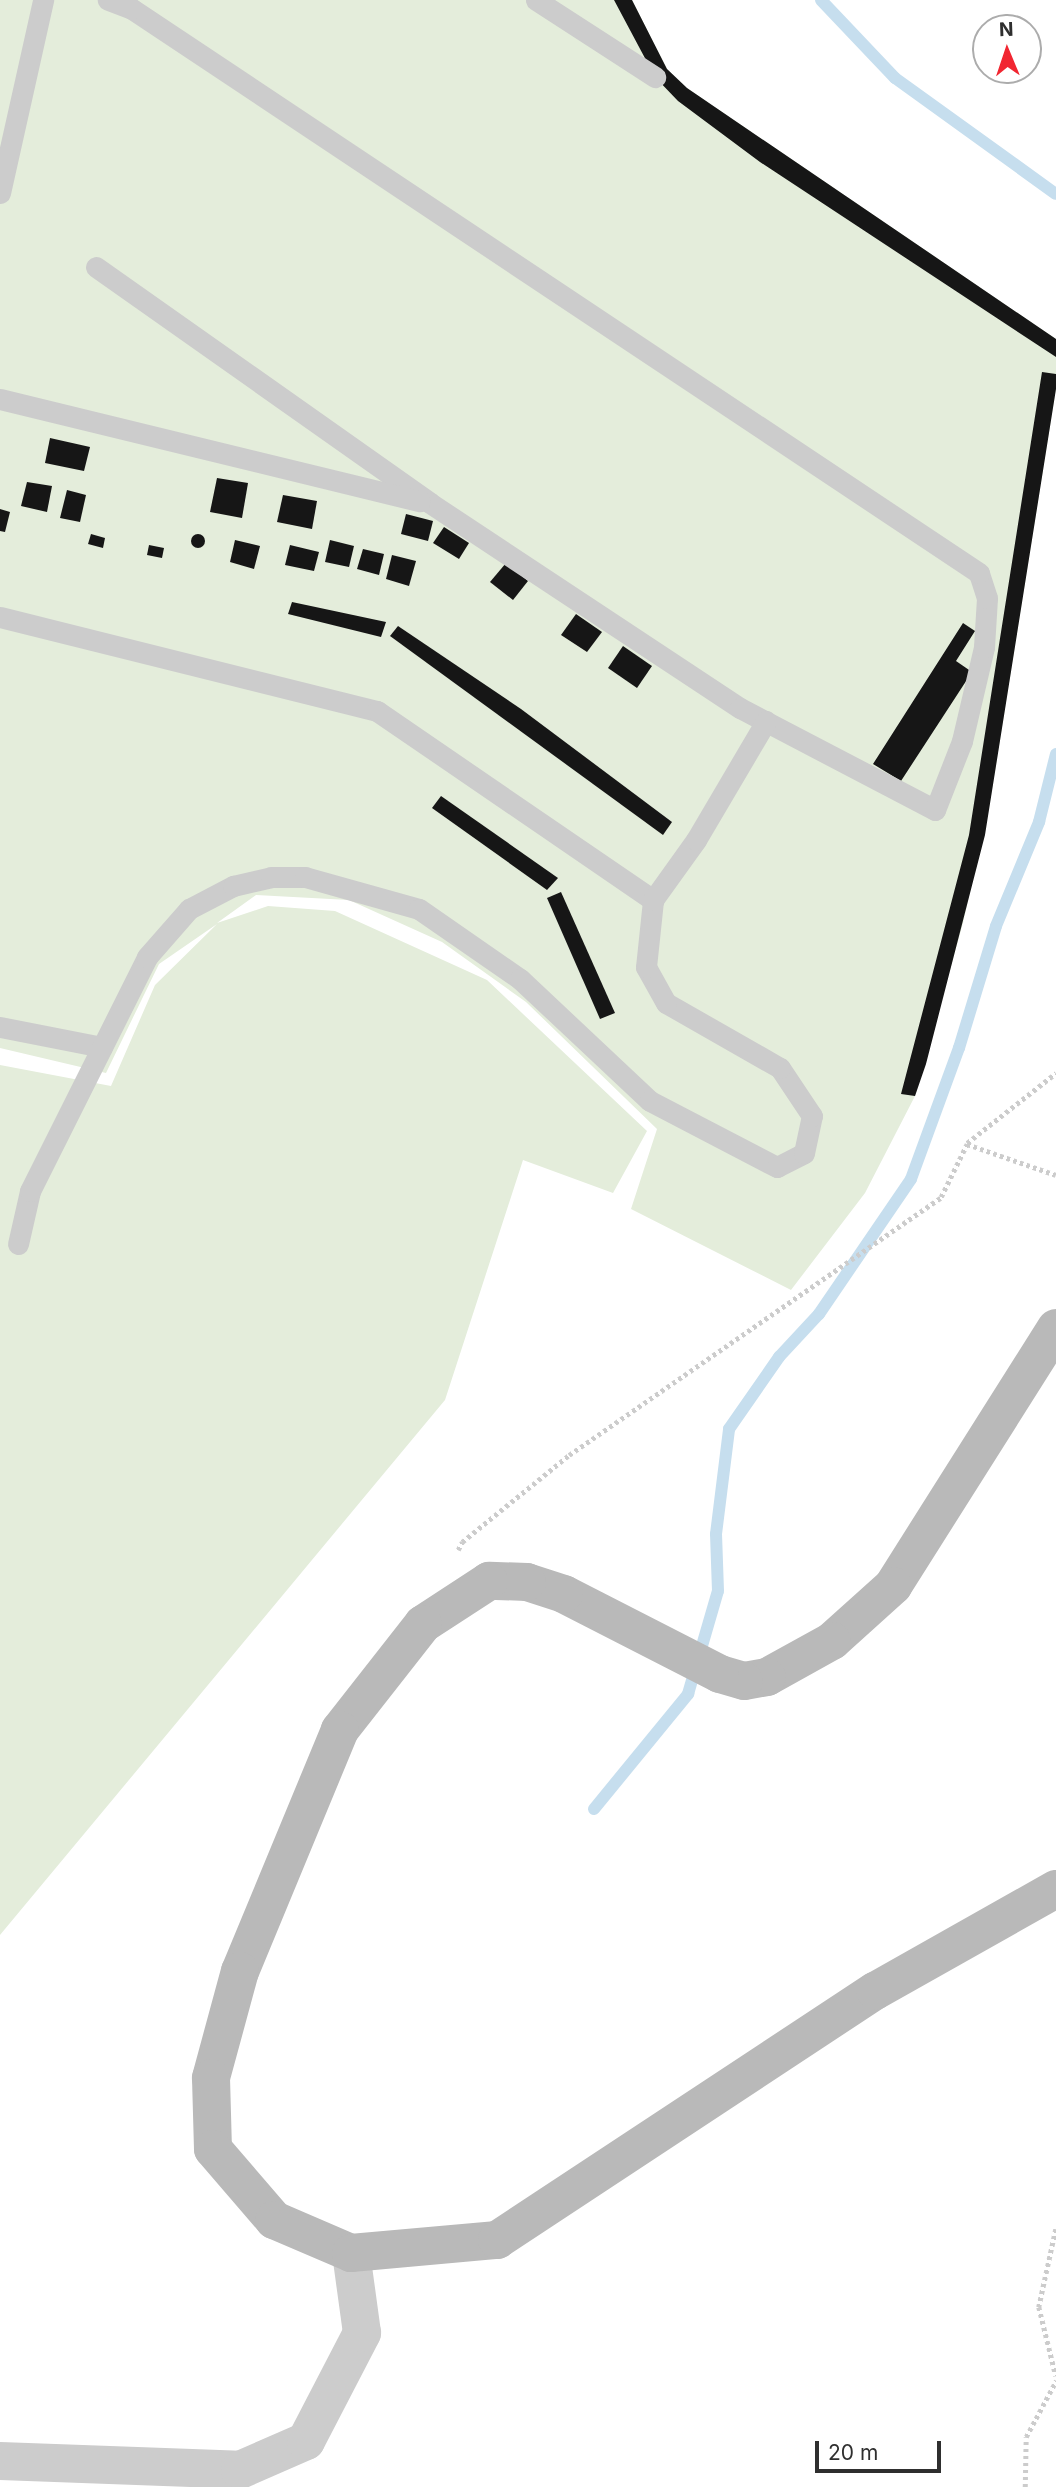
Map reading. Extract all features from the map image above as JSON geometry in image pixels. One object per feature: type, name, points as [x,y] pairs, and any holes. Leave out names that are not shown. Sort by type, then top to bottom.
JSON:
[{"type":"main road","points":[[1056,1328],[893,1586],[832,1641],[767,1677],[744,1681],[720,1674],[564,1594],[527,1582],[489,1581],[423,1623],[340,1730],[240,1971],[211,2078],[213,2149],[274,2220],[351,2253],[497,2240],[875,1991],[1056,1889]]},
{"type":"street","points":[[0,2461],[240,2470],[306,2441],[362,2333],[351,2253]]},
{"type":"lane","points":[[0,193],[43,0]]},
{"type":"lane","points":[[96,267],[430,503],[766,721],[935,810],[962,741],[985,647],[987,598],[979,573],[133,5],[108,0]]},
{"type":"lane","points":[[536,0],[655,78]]},
{"type":"lane","points":[[0,399],[430,503]]},
{"type":"lane","points":[[0,617],[377,711],[653,900]]},
{"type":"lane","points":[[18,1244],[30,1191],[147,957],[189,909],[233,886],[271,877],[305,877],[419,909],[520,979],[650,1101],[777,1167],[804,1153],[812,1116],[780,1068],[666,1003],[646,967],[653,900],[696,840],[766,721]]},
{"type":"lane","points":[[0,1027],[102,1047]]},
{"type":"path","points":[[457,1554],[462,1542],[569,1455],[940,1197],[967,1144],[1056,1073]]},
{"type":"path","points":[[967,1144],[1056,1175]]},
{"type":"path","points":[[1025,2487],[1026,2437],[1056,2378],[1039,2307],[1056,2229]]},
{"type":"green space","points":[[0,0],[632,0],[667,69],[687,88],[1056,339],[1056,388],[990,802],[963,923],[915,1096],[865,1193],[791,1290],[631,1209],[657,1129],[526,1002],[442,942],[349,900],[256,895],[217,923],[268,906],[335,911],[487,980],[647,1131],[613,1193],[523,1160],[445,1400],[0,1935],[0,1065],[111,1086],[155,985],[217,924],[159,964],[106,1073],[0,1048]]},
{"type":"building","points":[[614,0],[632,0],[667,69],[687,88],[1056,339],[1056,357],[760,162],[678,101],[655,77]]},
{"type":"building","points":[[1042,372],[1056,374],[1056,389],[985,835],[926,1064],[915,1096],[901,1094],[969,835]]},
{"type":"building","points":[[50,438],[90,447],[84,471],[45,463]]},
{"type":"building","points":[[217,478],[248,483],[242,518],[210,512]]},
{"type":"building","points":[[27,482],[52,486],[47,512],[21,506]]},
{"type":"building","points":[[67,490],[86,495],[80,522],[60,518]]},
{"type":"building","points":[[283,495],[317,501],[312,529],[277,522]]},
{"type":"building","points":[[0,509],[10,512],[5,532],[0,531]]},
{"type":"building","points":[[406,514],[433,521],[428,541],[401,534]]},
{"type":"building","points":[[444,527],[469,543],[459,559],[433,543]]},
{"type":"building","points":[[91,534],[105,538],[103,548],[88,544]]},
{"type":"building","points":[[195,534],[201,534],[205,541],[201,548],[195,548],[191,544],[191,538]]},
{"type":"building","points":[[235,540],[260,546],[254,569],[230,562]]},
{"type":"building","points":[[330,540],[354,546],[349,567],[325,562]]},
{"type":"building","points":[[149,545],[164,548],[162,558],[147,555]]},
{"type":"building","points":[[290,545],[319,552],[314,571],[285,565]]},
{"type":"building","points":[[363,549],[384,554],[379,575],[357,569]]},
{"type":"building","points":[[392,555],[416,561],[409,586],[386,579]]},
{"type":"building","points":[[506,563],[528,581],[513,600],[490,582]]},
{"type":"building","points":[[292,602],[386,622],[381,637],[288,614]]},
{"type":"building","points":[[576,614],[602,632],[587,652],[561,635]]},
{"type":"building","points":[[963,623],[975,631],[956,661],[972,672],[901,781],[873,764]]},
{"type":"building","points":[[398,626],[521,709],[672,822],[663,835],[390,636]]},
{"type":"building","points":[[623,646],[652,666],[637,688],[608,668]]},
{"type":"building","points":[[441,796],[558,878],[547,890],[432,808]]},
{"type":"building","points":[[561,892],[615,1013],[600,1019],[547,898]]},
{"type":"waterway","points":[[821,0],[895,78],[1056,194]]},
{"type":"waterway","points":[[594,1809],[688,1694],[718,1591],[716,1534],[729,1429],[779,1357],[819,1314],[911,1179],[959,1048],[996,926],[1039,822],[1056,754]]}]
